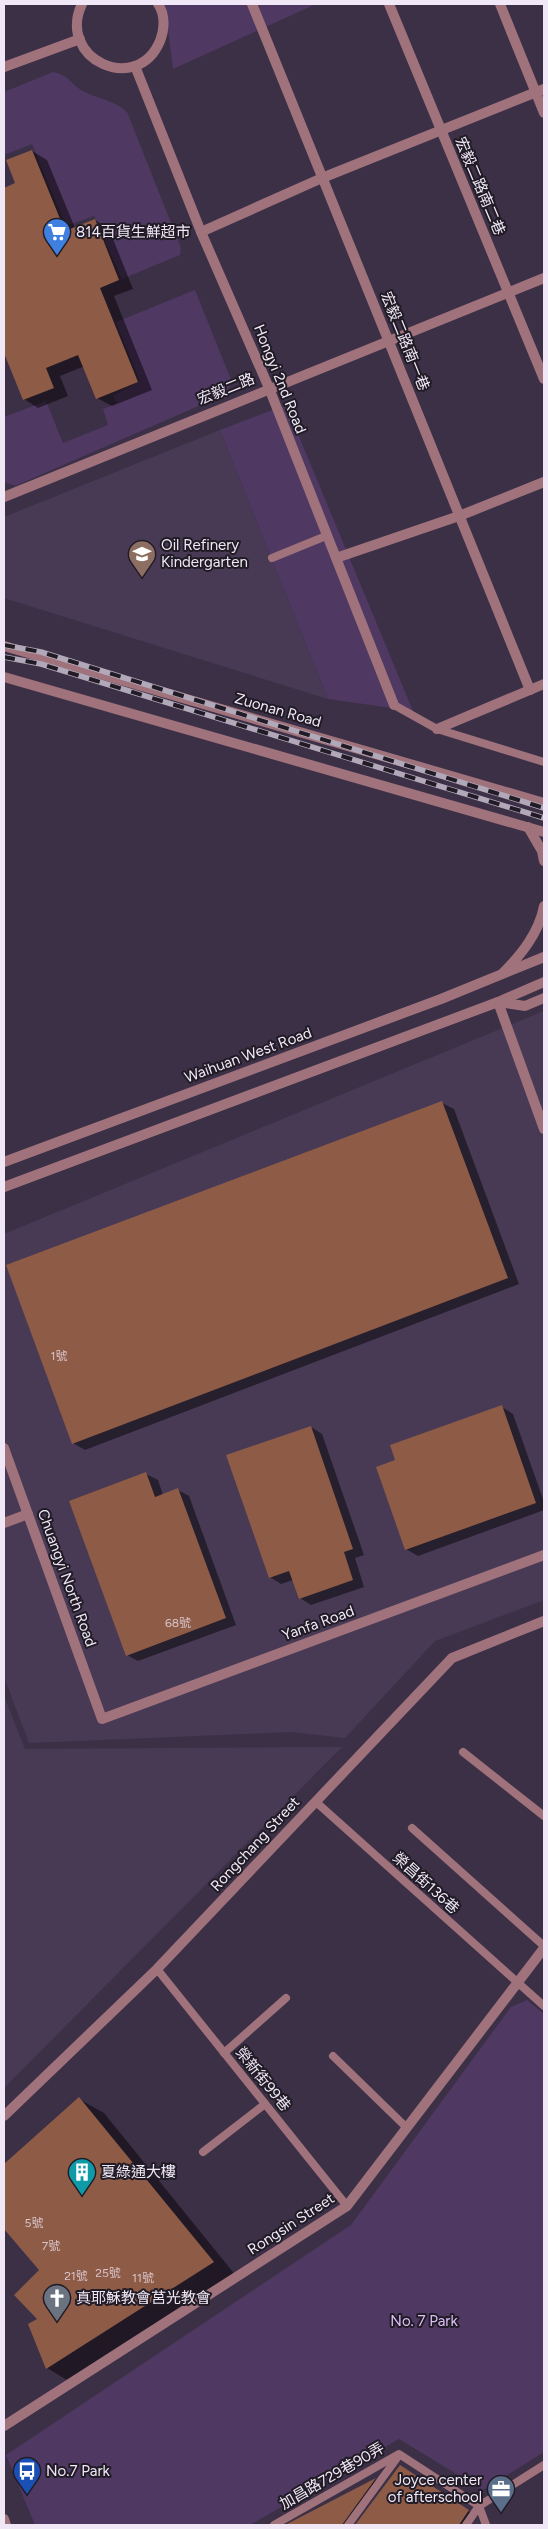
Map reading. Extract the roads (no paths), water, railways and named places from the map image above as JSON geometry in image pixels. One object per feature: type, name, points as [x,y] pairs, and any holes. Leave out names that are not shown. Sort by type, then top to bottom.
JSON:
[{"type":"street","points":[[82,4],[77,20],[83,48],[93,59],[106,66],[120,69],[135,66],[147,59],[157,49],[164,21],[162,5]]},
{"type":"street","name":"宏毅二路南一巷","points":[[252,4],[530,690]]},
{"type":"street","name":"宏毅二路南二巷","points":[[389,4],[544,379]]},
{"type":"street","points":[[500,4],[540,91],[544,113]]},
{"type":"street","points":[[4,67],[80,39]]},
{"type":"street","name":"Hongyi 2nd Road","points":[[135,66],[201,232],[269,388],[394,705]]},
{"type":"street","points":[[201,232],[322,178],[540,91]]},
{"type":"street","name":"宏毅二路","points":[[4,497],[544,278]]},
{"type":"street","points":[[336,558],[459,516],[544,482]]},
{"type":"street","name":"Zuonan Road","points":[[4,646],[544,803]]},
{"type":"street","points":[[4,677],[544,832]]},
{"type":"street","points":[[437,729],[544,684]]},
{"type":"street","points":[[528,827],[542,851],[544,861]]},
{"type":"street","name":"Waihuan West Road","points":[[502,974],[521,955],[542,916],[544,906]]},
{"type":"street","name":"Waihuan West Road","points":[[4,1162],[544,957]]},
{"type":"street","points":[[4,1188],[498,1002],[544,982]]},
{"type":"street","points":[[498,1002],[525,1006],[544,998]]},
{"type":"street","points":[[498,1002],[544,1128]]},
{"type":"street","name":"Chuangyi North Road","points":[[4,1448],[102,1719]]},
{"type":"street","points":[[4,1523],[28,1514]]},
{"type":"street","name":"Yanfa Road","points":[[102,1719],[544,1555]]},
{"type":"street","name":"Rongchang Street","points":[[4,2116],[157,1970],[452,1658],[544,1621]]},
{"type":"street","name":"Rongsin Street","points":[[4,2426],[347,2206],[518,1985],[544,1947]]},
{"type":"street","points":[[4,2519],[6,2525]]},
{"type":"lane","points":[[272,558],[326,536]]},
{"type":"lane","points":[[394,705],[437,729],[544,762]]},
{"type":"lane","points":[[464,1752],[544,1816]]},
{"type":"lane","name":"榮昌街136巷","points":[[316,1802],[518,1985],[544,2006]]},
{"type":"lane","points":[[412,1828],[544,1947]]},
{"type":"lane","name":"榮新街99巷","points":[[157,1970],[347,2206]]},
{"type":"lane","points":[[224,2053],[286,1998]]},
{"type":"lane","points":[[333,2056],[407,2128]]},
{"type":"lane","points":[[202,2152],[265,2104]]},
{"type":"lane","points":[[348,2525],[399,2454]]},
{"type":"lane","name":"加昌路729巷90弄","points":[[274,2525],[399,2454],[479,2506]]},
{"type":"lane","points":[[466,2525],[479,2506],[544,2465]]},
{"type":"lane","points":[[479,2506],[486,2525]]},
{"type":"railway","points":[[4,645],[41,652],[544,808]]},
{"type":"railway","points":[[4,657],[41,664],[544,818]]},
{"type":"place","name":"814百貨生鮮超市","points":[[57,256]]},
{"type":"place","name":"Oil Refinery Kindergarten","points":[[142,578]]},
{"type":"place","name":"夏綠通大樓","points":[[82,2196]]},
{"type":"place","name":"真耶穌教會莒光教會","points":[[57,2322]]},
{"type":"place","name":"No.7 Park","points":[[27,2495]]},
{"type":"place","name":"Joyce center of afterschool","points":[[501,2513]]},
{"type":"park label","name":"No. 7 Park","points":[[424,2321]]}]
